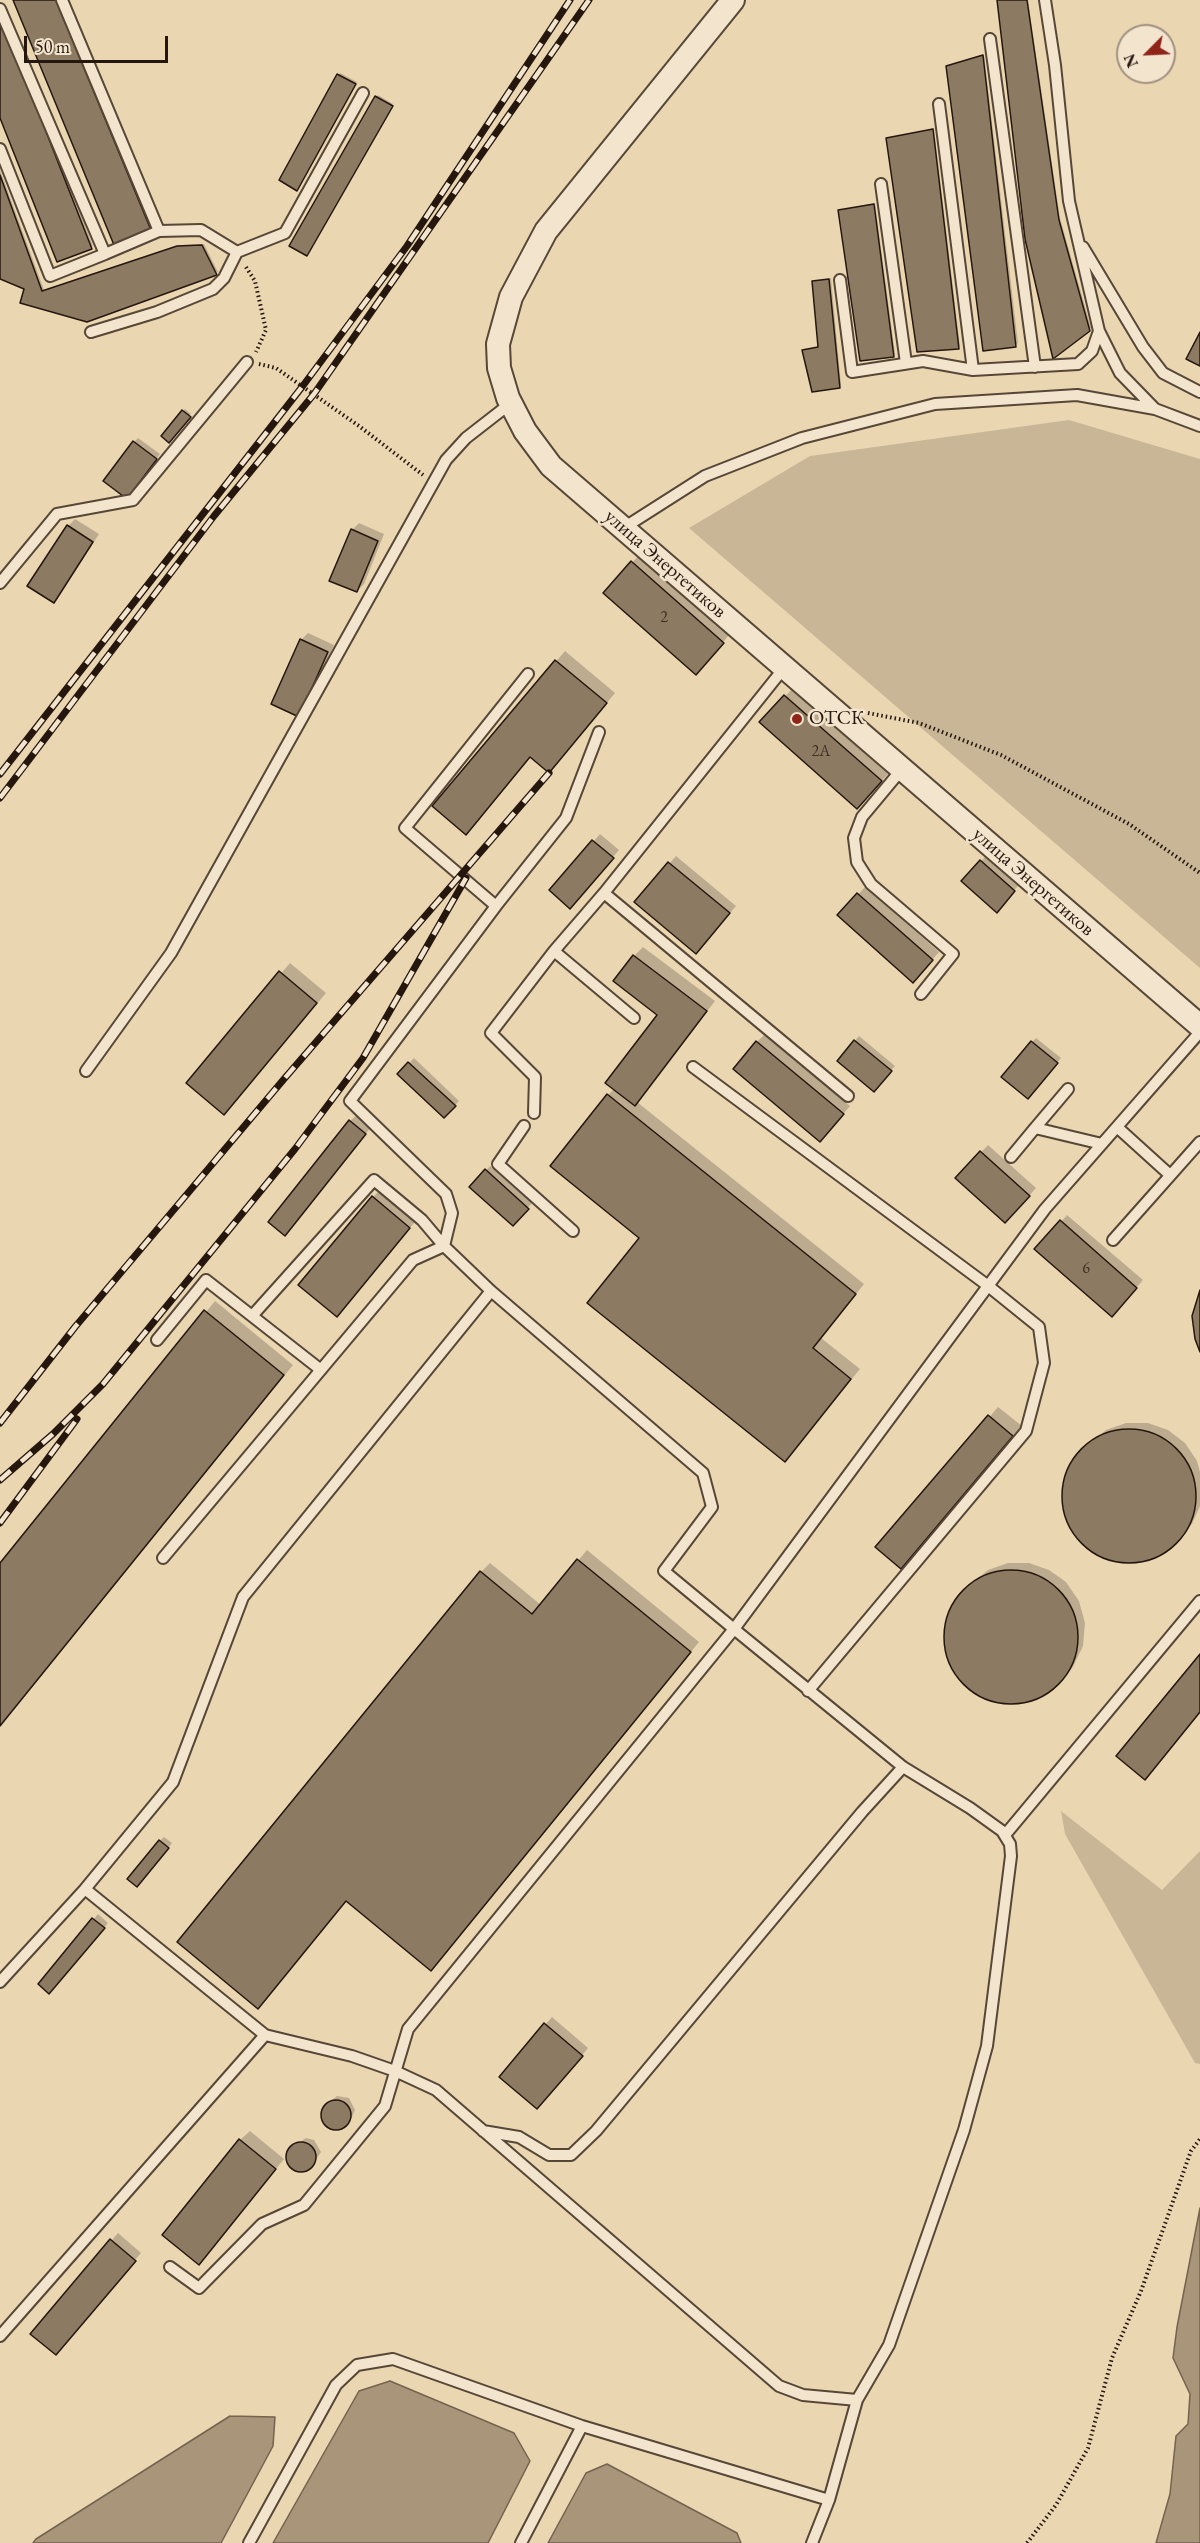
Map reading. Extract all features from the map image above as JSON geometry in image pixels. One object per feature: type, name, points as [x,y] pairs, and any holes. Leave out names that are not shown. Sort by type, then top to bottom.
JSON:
[{"type":"street","name":"улица Энергетиков","points":[[733,0],[546,231],[511,297],[498,344],[499,368],[511,403],[525,431],[551,466],[625,527],[784,668],[1200,1026]]},
{"type":"lane","points":[[62,0],[159,231]]},
{"type":"lane","points":[[1044,0],[1055,65],[1069,201],[1099,331],[1120,372],[1155,409]]},
{"type":"lane","points":[[0,9],[105,254]]},
{"type":"lane","points":[[990,39],[1035,367]]},
{"type":"lane","points":[[91,332],[157,312],[213,289],[224,278],[237,252],[285,233],[363,93]]},
{"type":"lane","points":[[939,104],[973,370]]},
{"type":"lane","points":[[0,149],[50,276],[159,231],[201,230],[237,252]]},
{"type":"lane","points":[[881,184],[906,363]]},
{"type":"lane","points":[[1078,239],[1143,347],[1163,373],[1200,392]]},
{"type":"lane","points":[[840,280],[852,372],[923,361],[973,370],[1078,364],[1092,351],[1099,331]]},
{"type":"lane","points":[[0,583],[57,514],[133,500],[247,362]]},
{"type":"lane","points":[[625,527],[705,476],[802,438],[936,404],[1077,395],[1155,409],[1200,426]]},
{"type":"lane","points":[[86,1071],[171,953],[446,460],[466,438],[511,403]]},
{"type":"lane","points":[[534,1113],[535,1077],[491,1033],[554,951],[604,893],[784,668]]},
{"type":"lane","points":[[496,906],[405,828],[528,674]]},
{"type":"lane","points":[[444,1246],[452,1213],[446,1194],[350,1101],[496,906],[566,818],[599,732]]},
{"type":"lane","points":[[902,769],[862,817],[854,838],[857,862],[871,884],[954,954],[921,994]]},
{"type":"lane","points":[[604,893],[848,1095]]},
{"type":"lane","points":[[554,951],[634,1018]]},
{"type":"lane","points":[[170,2266],[199,2288],[262,2224],[304,2205],[385,2106],[408,2029],[734,1629],[1045,1209],[1200,1032]]},
{"type":"lane","points":[[693,1067],[987,1285],[1039,1327],[1044,1363],[1026,1431],[808,1691]]},
{"type":"lane","points":[[1011,1156],[1068,1089]]},
{"type":"lane","points":[[524,1126],[498,1164],[573,1231]]},
{"type":"lane","points":[[1117,1127],[1170,1175]]},
{"type":"lane","points":[[1035,1128],[1102,1144]]},
{"type":"lane","points":[[1113,1240],[1200,1142]]},
{"type":"lane","points":[[252,1316],[374,1180],[422,1221],[444,1246],[490,1290],[703,1473],[712,1507],[664,1571],[903,1767],[970,1808],[1005,1835],[1010,1844],[1011,1856],[987,2046],[964,2130],[889,2345],[857,2400],[829,2500],[813,2543]]},
{"type":"lane","points":[[163,1558],[413,1260],[444,1246]]},
{"type":"lane","points":[[157,1340],[206,1280],[321,1370]]},
{"type":"lane","points":[[0,1982],[86,1889],[173,1782],[243,1597],[490,1290]]},
{"type":"lane","points":[[1005,1835],[1200,1601]]},
{"type":"lane","points":[[483,2131],[519,2137],[549,2155],[571,2155],[596,2131],[862,1812],[903,1767]]},
{"type":"lane","points":[[86,1889],[265,2035],[352,2056],[395,2071],[436,2090],[779,2386],[802,2395],[857,2400]]},
{"type":"lane","points":[[0,2336],[265,2035]]},
{"type":"lane","points":[[249,2543],[336,2385],[357,2365],[393,2359],[582,2427],[829,2500]]},
{"type":"lane","points":[[521,2543],[582,2427]]},
{"type":"path","points":[[237,252],[255,281],[266,330],[259,348],[247,362],[276,368],[359,426],[433,483]]},
{"type":"path","points":[[858,710],[919,723],[1000,755],[1129,824],[1200,873]]},
{"type":"path","points":[[1027,2543],[1056,2505],[1088,2448],[1112,2358],[1141,2291],[1191,2151],[1200,2139]]},
{"type":"shaded area","points":[[1069,420],[1200,459],[1200,968],[689,528],[810,456]]},
{"type":"shaded area","points":[[1061,1811],[1162,1890],[1200,1851],[1200,2064],[1195,2063],[1065,1834]]},
{"type":"shaded area","points":[[1200,2208],[1200,2543],[1156,2543],[1170,2494],[1176,2436],[1188,2424],[1190,2394],[1173,2358]]},
{"type":"shaded area","points":[[390,2381],[514,2433],[530,2461],[488,2543],[273,2543],[359,2391]]},
{"type":"shaded area","points":[[230,2416],[275,2417],[273,2446],[221,2543],[33,2543],[36,2539]]},
{"type":"shaded area","points":[[607,2464],[737,2533],[741,2543],[548,2543],[586,2473]]},
{"type":"building","points":[[13,0],[56,0],[151,230],[114,245]]},
{"type":"building","points":[[997,0],[1027,0],[1059,220],[1090,331],[1053,359],[1025,239]]},
{"type":"building","points":[[0,14],[92,249],[57,262],[0,118]]},
{"type":"building","points":[[983,55],[1016,347],[983,351],[946,66]]},
{"type":"building","points":[[337,74],[356,84],[297,191],[279,180]]},
{"type":"building","points":[[375,96],[393,106],[307,256],[289,246]]},
{"type":"building","points":[[933,129],[959,349],[917,352],[886,138]]},
{"type":"building","points":[[0,175],[42,291],[177,246],[202,245],[217,275],[87,322],[20,303],[24,289],[0,279]]},
{"type":"building","points":[[874,204],[894,357],[860,361],[838,210]]},
{"type":"building","points":[[829,279],[840,388],[812,392],[802,350],[818,347],[812,281]]},
{"type":"building","points":[[1200,332],[1200,366],[1186,359]]},
{"type":"building","points":[[182,410],[191,417],[169,443],[161,436]]},
{"type":"building","points":[[133,441],[157,459],[127,499],[103,481]]},
{"type":"building","points":[[67,525],[93,542],[54,603],[27,586]]},
{"type":"building","points":[[351,529],[378,541],[357,592],[329,581]]},
{"type":"building","points":[[631,561],[724,643],[696,675],[603,593]]},
{"type":"building","points":[[300,639],[328,652],[299,717],[271,704]]},
{"type":"building","points":[[555,660],[607,703],[549,773],[530,757],[466,835],[432,806]]},
{"type":"building","points":[[784,695],[882,781],[857,809],[759,722]]},
{"type":"building","points":[[592,840],[614,858],[570,909],[549,890]]},
{"type":"building","points":[[980,860],[1015,891],[997,913],[961,881]]},
{"type":"building","points":[[668,862],[730,913],[696,954],[634,902]]},
{"type":"building","points":[[857,893],[933,960],[913,983],[837,915]]},
{"type":"building","points":[[633,955],[707,1011],[635,1106],[605,1083],[657,1015],[613,981]]},
{"type":"building","points":[[279,971],[317,1003],[224,1115],[186,1083]]},
{"type":"building","points":[[854,1040],[892,1071],[874,1092],[837,1061]]},
{"type":"building","points":[[756,1041],[844,1114],[820,1142],[733,1069]]},
{"type":"building","points":[[1031,1041],[1058,1063],[1028,1099],[1001,1077]]},
{"type":"building","points":[[408,1062],[456,1106],[444,1118],[397,1074]]},
{"type":"building","points":[[607,1094],[856,1294],[813,1348],[851,1379],[785,1462],[587,1303],[639,1238],[550,1166]]},
{"type":"building","points":[[349,1120],[366,1134],[285,1236],[268,1222]]},
{"type":"building","points":[[980,1151],[1030,1196],[1005,1223],[955,1178]]},
{"type":"building","points":[[485,1169],[529,1209],[513,1226],[469,1187]]},
{"type":"building","points":[[372,1196],[410,1228],[337,1317],[298,1285]]},
{"type":"building","points":[[1060,1220],[1137,1288],[1112,1317],[1034,1249]]},
{"type":"building","points":[[1200,1290],[1200,1352],[1195,1339],[1192,1316]]},
{"type":"building","points":[[204,1310],[284,1375],[0,1726],[0,1563]]},
{"type":"building","points":[[988,1415],[1013,1436],[901,1569],[875,1547]]},
{"type":"building","points":[[1129,1429],[1154,1434],[1176,1449],[1191,1471],[1196,1496],[1191,1521],[1176,1543],[1154,1558],[1129,1563],[1104,1558],[1082,1543],[1067,1521],[1062,1496],[1067,1471],[1082,1449],[1104,1434]]},
{"type":"building","points":[[577,1559],[691,1652],[431,1971],[346,1901],[258,2009],[177,1942],[480,1571],[532,1614]]},
{"type":"building","points":[[1011,1570],[1037,1575],[1059,1589],[1073,1611],[1078,1637],[1073,1663],[1059,1685],[1037,1699],[1011,1704],[985,1699],[963,1685],[949,1663],[944,1637],[949,1611],[963,1589],[985,1575]]},
{"type":"building","points":[[1200,1654],[1200,1712],[1145,1780],[1116,1756]]},
{"type":"building","points":[[159,1840],[169,1848],[137,1887],[127,1879]]},
{"type":"building","points":[[92,1918],[105,1928],[49,1994],[38,1984]]},
{"type":"building","points":[[544,2023],[583,2056],[537,2109],[499,2077]]},
{"type":"building","points":[[336,2100],[347,2104],[351,2115],[347,2126],[336,2130],[325,2126],[321,2115],[325,2104]]},
{"type":"building","points":[[239,2139],[276,2169],[199,2265],[162,2235]]},
{"type":"building","points":[[301,2142],[312,2146],[316,2157],[312,2168],[301,2172],[290,2168],[286,2157],[290,2146]]},
{"type":"building","points":[[110,2239],[136,2261],[56,2355],[30,2334]]},
{"type":"railway","points":[[0,774],[302,387],[407,246],[570,0]]},
{"type":"railway","points":[[0,798],[214,516],[314,394],[589,0]]},
{"type":"railway","points":[[0,1423],[75,1327],[284,1079],[549,773]]},
{"type":"railway","points":[[0,1480],[53,1434],[103,1384],[295,1149],[363,1058],[466,878]]},
{"type":"railway","points":[[0,1523],[77,1419]]},
{"type":"place","name":"ОТСК","points":[[797,719]]}]
